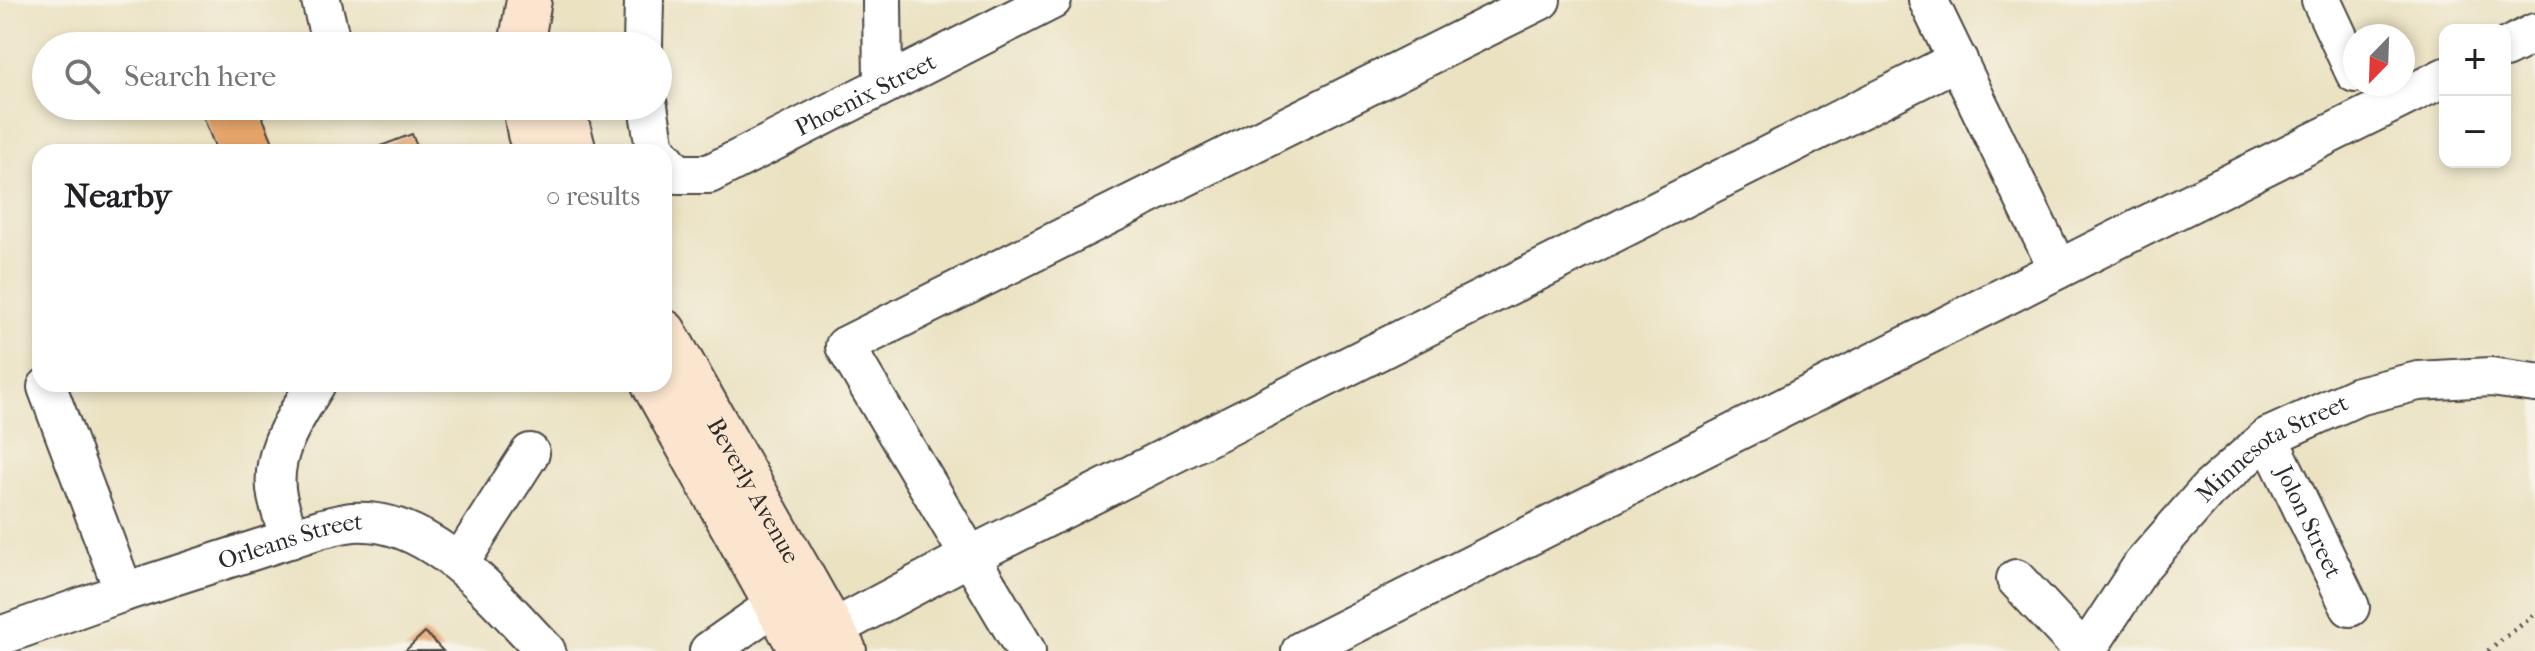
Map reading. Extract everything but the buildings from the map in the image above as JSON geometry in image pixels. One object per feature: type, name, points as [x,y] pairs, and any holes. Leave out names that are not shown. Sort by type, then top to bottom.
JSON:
[{"type":"street","points":[[321,0],[329,32]]},
{"type":"street","points":[[523,32],[529,0]]},
{"type":"street","points":[[553,32],[554,0]]},
{"type":"street","points":[[643,32],[644,0]]},
{"type":"street","points":[[882,0],[883,85]]},
{"type":"street","name":"Phoenix Street","points":[[672,163],[709,174],[1052,0]]},
{"type":"street","points":[[1026,651],[845,346],[1541,0]]},
{"type":"street","points":[[1928,0],[2058,269]]},
{"type":"street","points":[[2321,0],[2343,47]]},
{"type":"street","points":[[2511,45],[2535,33]]},
{"type":"street","points":[[819,645],[970,556],[1958,60]]},
{"type":"street","points":[[1301,651],[2058,269],[2367,98],[2439,79]]},
{"type":"street","points":[[528,120],[534,144]]},
{"type":"street","points":[[566,120],[572,144]]},
{"type":"street","points":[[650,120],[654,144]]},
{"type":"street","name":"Beverly Avenue","points":[[672,349],[789,594]]},
{"type":"street","name":"Minnesota Street","points":[[2085,651],[2143,564],[2208,490],[2268,437],[2358,396],[2418,381],[2491,377],[2535,383]]},
{"type":"street","points":[[49,392],[124,592]]},
{"type":"street","points":[[290,539],[277,493],[278,456],[292,422],[311,392]]},
{"type":"street","name":"Beverly Avenue","points":[[659,392],[819,645]]},
{"type":"street","name":"Jolon Street","points":[[2268,437],[2350,607]]},
{"type":"street","points":[[460,562],[530,453]]},
{"type":"street","name":"Orleans Street","points":[[0,636],[124,592],[354,522],[380,524],[418,537],[460,562],[546,651]]},
{"type":"street","points":[[2016,579],[2085,651]]},
{"type":"street","points":[[709,651],[789,594]]},
{"type":"path","points":[[2488,651],[2535,614]]}]
